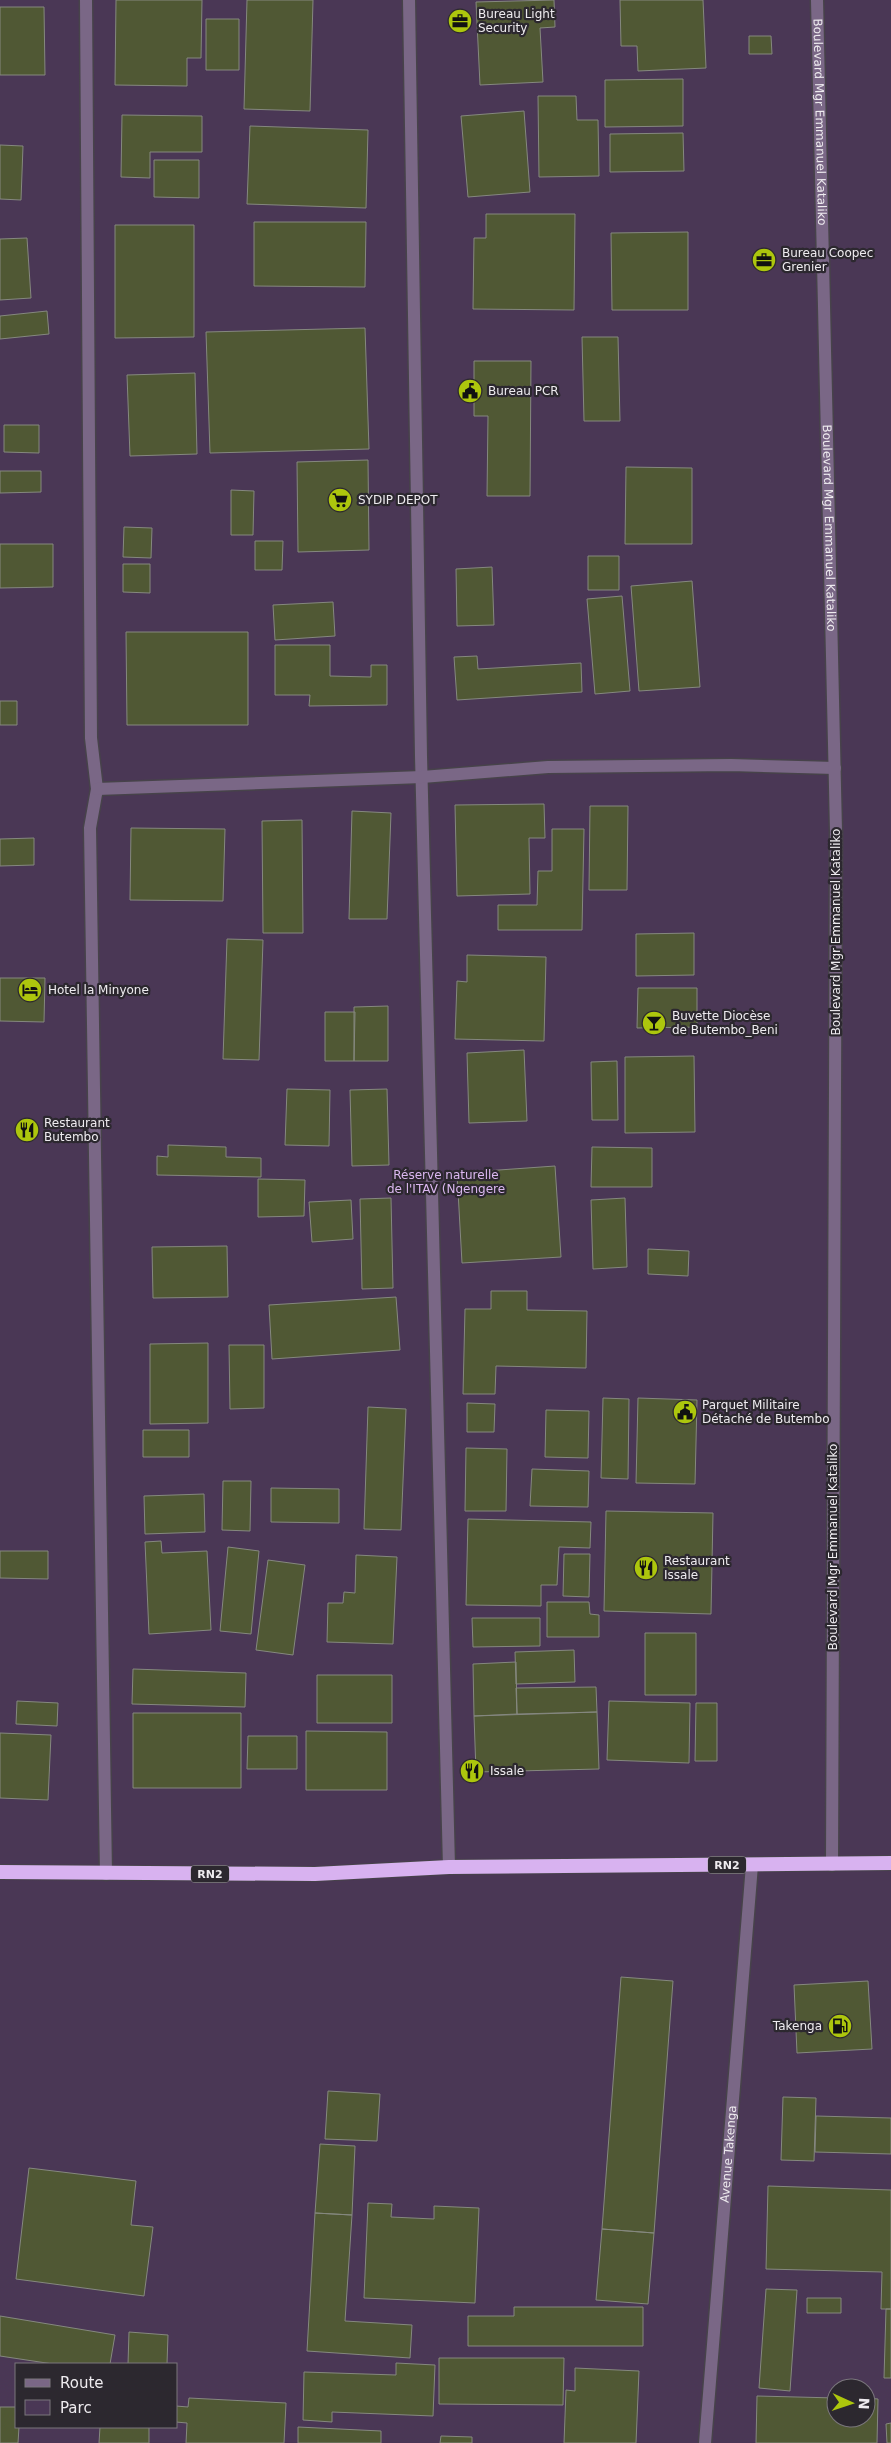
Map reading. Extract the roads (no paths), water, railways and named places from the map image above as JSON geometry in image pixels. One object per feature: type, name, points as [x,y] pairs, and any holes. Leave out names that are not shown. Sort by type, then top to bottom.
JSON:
[{"type":"highway","name":"RN2","points":[[0,1872],[315,1874],[449,1867],[891,1863]]},
{"type":"street","points":[[86,0],[91,738],[97,790],[90,828],[106,1874]]},
{"type":"street","points":[[409,0],[422,777],[449,1867]]},
{"type":"street","name":"Boulevard Mgr Emmanuel Kataliko","points":[[817,0],[835,768],[832,1865]]},
{"type":"street","points":[[97,790],[422,777],[548,767],[731,765],[835,768]]},
{"type":"street","name":"Avenue Takenga","points":[[705,2443],[752,1865]]},
{"type":"place","name":"Bureau Light Security","points":[[460,21]]},
{"type":"place","name":"Bureau Coopec Grenier","points":[[764,260]]},
{"type":"place","name":"Bureau PCR","points":[[470,391]]},
{"type":"place","name":"SYDIP DEPOT","points":[[340,500]]},
{"type":"place","name":"Hotel la Minyone","points":[[30,990]]},
{"type":"place","name":"Buvette Diocèse de Butembo_Beni","points":[[654,1023]]},
{"type":"place","name":"Restaurant Butembo","points":[[27,1130]]},
{"type":"place","name":"Parquet Militaire Détaché de Butembo","points":[[685,1412]]},
{"type":"place","name":"Restaurant Issale","points":[[646,1568]]},
{"type":"place","name":"Issale","points":[[472,1771]]},
{"type":"place","name":"Takenga","points":[[840,2026]]},
{"type":"park label","name":"Réserve naturelle de l'ITAV (Ngengere","points":[[446,1182]]}]
